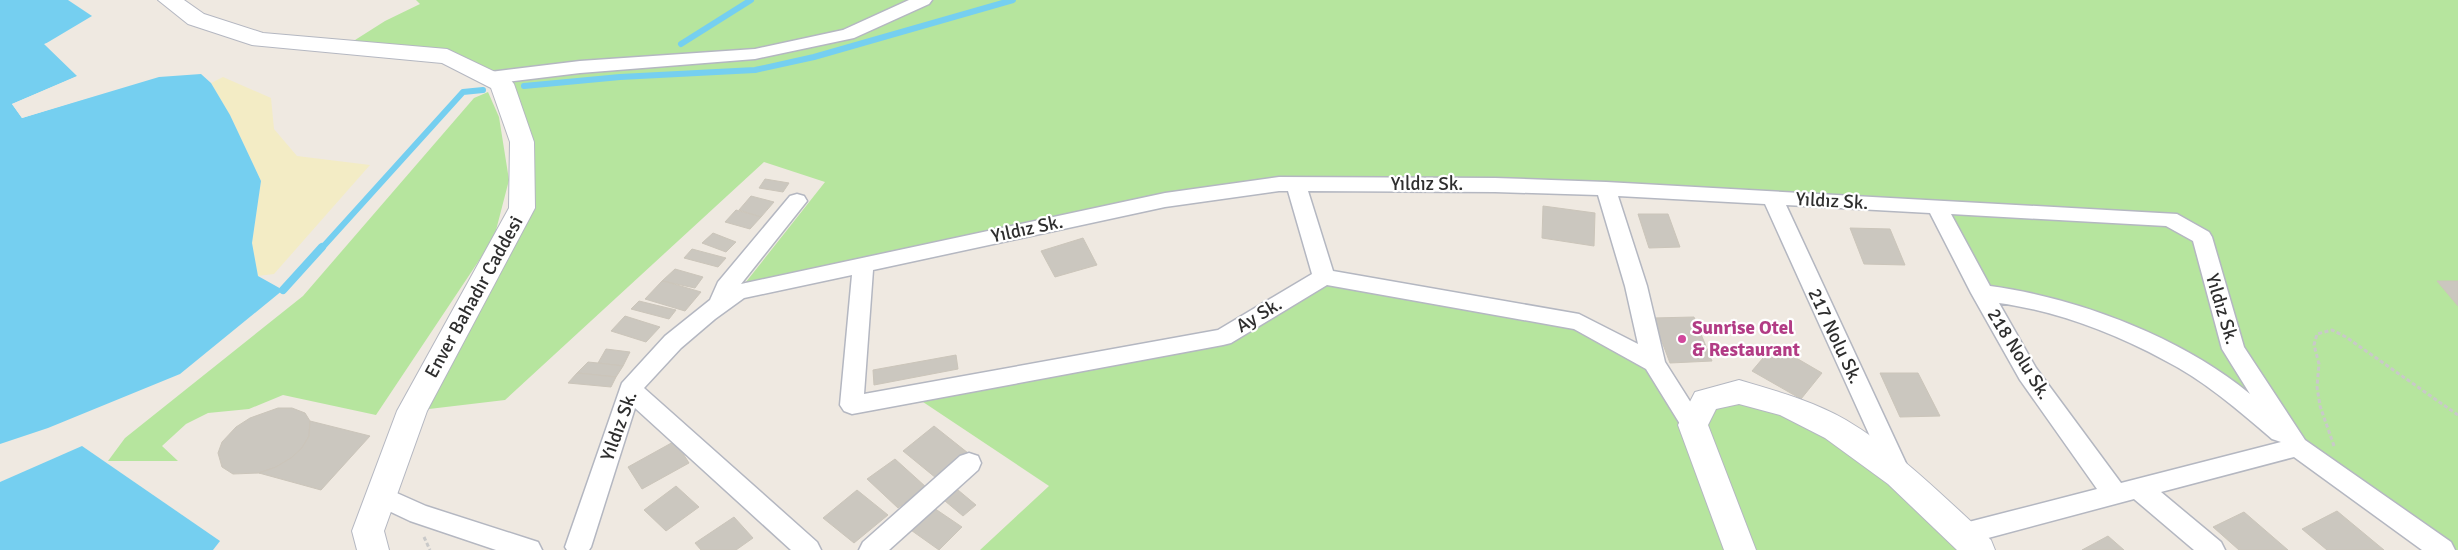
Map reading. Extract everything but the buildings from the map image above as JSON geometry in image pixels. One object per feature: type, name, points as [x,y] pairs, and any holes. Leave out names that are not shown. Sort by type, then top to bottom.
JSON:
[{"type":"main road","points":[[169,0],[196,19],[260,40],[448,56],[494,80]]},
{"type":"main road","name":"Enver Bahadır Caddesi","points":[[372,550],[368,531],[412,411],[522,208],[522,142],[494,80]]},
{"type":"main road","points":[[1740,550],[1692,425],[1706,400],[1739,392],[1789,406],[1836,429],[1900,475],[1970,542]]},
{"type":"street","points":[[494,80],[580,67],[756,54],[848,34],[923,0]]},
{"type":"street","name":"Yıldız Sk.","points":[[578,549],[630,389],[673,342],[719,304],[738,292],[1165,200],[1279,184],[1495,184],[2170,219],[2202,237],[2233,348],[2297,447]]},
{"type":"street","points":[[1296,184],[1324,277],[1580,322],[1654,363]]},
{"type":"street","points":[[1606,189],[1636,286],[1654,363],[1692,425]]},
{"type":"street","name":"217 Nolu Sk.","points":[[1772,198],[1900,475]]},
{"type":"street","points":[[719,304],[726,287],[797,201]]},
{"type":"street","name":"218 Nolu Sk.","points":[[1937,206],[1982,293],[2028,374],[2127,491],[2212,550]]},
{"type":"street","name":"Ay Sk.","points":[[863,264],[852,406],[1223,337],[1324,277]]},
{"type":"street","points":[[1982,293],[2026,299],[2090,319],[2173,354],[2233,393],[2297,447],[2442,550]]},
{"type":"street","points":[[630,389],[808,550]]},
{"type":"street","points":[[1970,542],[2127,491],[2297,447]]},
{"type":"street","points":[[872,550],[969,463]]},
{"type":"street","points":[[381,496],[419,514],[529,550]]},
{"type":"path","points":[[2297,447],[2320,451],[2335,446],[2320,406],[2317,388],[2319,364],[2314,345],[2317,334],[2332,330],[2346,337],[2458,415]]},
{"type":"green space","points":[[416,0],[2458,0],[2458,550],[2442,550],[2233,393],[2099,322],[1982,293],[1937,206],[1279,184],[738,292],[825,182],[764,162],[505,400],[412,411],[522,208],[502,84],[447,56],[344,47],[385,21],[420,4]]},
{"type":"green space","points":[[488,92],[499,117],[509,180],[494,238],[376,415],[283,395],[249,409],[208,413],[186,424],[162,446],[178,461],[108,461],[125,438],[303,296],[474,98]]},
{"type":"green space","points":[[1324,277],[1579,322],[1654,363],[1692,425],[1706,400],[1789,406],[1979,550],[980,550],[1049,486],[911,394],[1223,337]]},
{"type":"sand","points":[[223,77],[271,98],[274,129],[297,156],[370,165],[274,274],[258,276],[252,243],[261,181],[230,115],[211,83]]},
{"type":"water","points":[[0,0],[68,0],[92,16],[45,44],[78,76],[12,104],[22,118],[159,77],[201,74],[211,83],[230,115],[261,181],[252,243],[258,276],[283,290],[180,374],[48,428],[0,444]]},
{"type":"water","points":[[82,446],[220,541],[213,550],[0,550],[0,482]]},
{"type":"pier","points":[[57,40],[48,45],[80,77],[15,105],[23,115],[164,74],[22,118],[12,104],[77,76],[44,44]]},
{"type":"waterway","points":[[681,44],[751,0]]},
{"type":"waterway","points":[[524,86],[620,77],[755,70],[814,57],[1013,0]]},
{"type":"waterway","points":[[321,249],[463,92],[483,90]]},
{"type":"waterway","points":[[283,290],[322,247]]},
{"type":"place","name":"Sunrise Otel & Restaurant","points":[[1682,339]]}]
